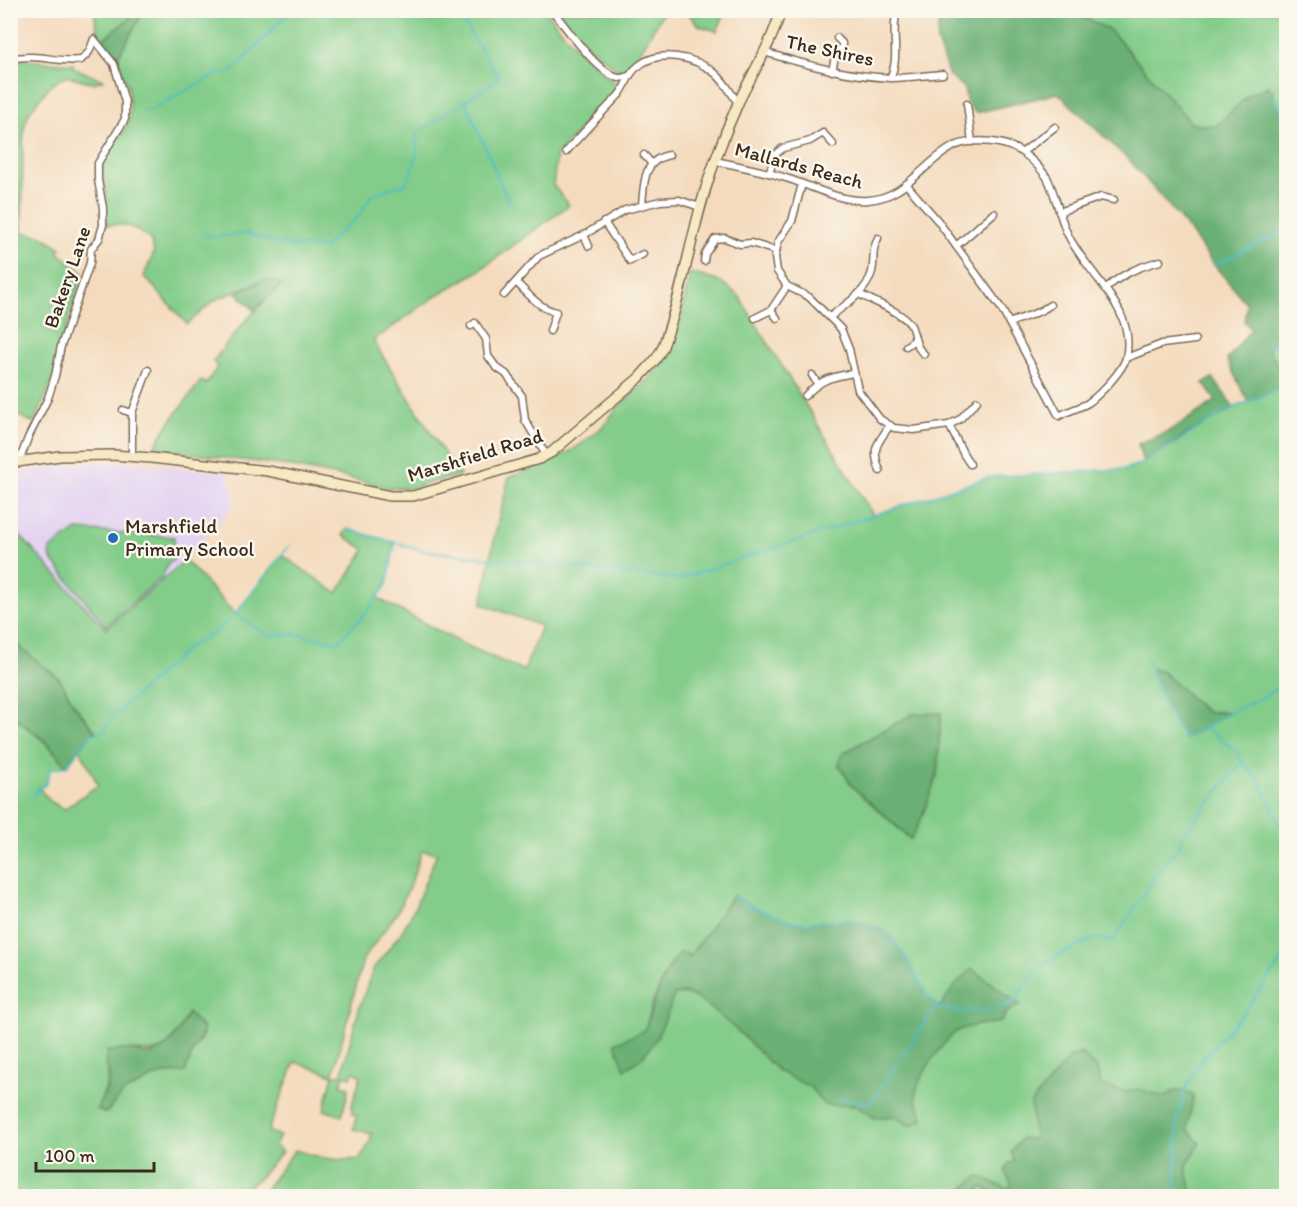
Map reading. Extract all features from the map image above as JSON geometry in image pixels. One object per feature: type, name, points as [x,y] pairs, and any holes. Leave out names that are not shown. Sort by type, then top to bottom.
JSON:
[{"type":"street","points":[[552,10],[579,46],[600,66],[618,78],[628,76]]},
{"type":"street","name":"Marshfield Road","points":[[15,462],[60,456],[132,456],[268,471],[390,496],[413,496],[546,455],[559,447],[656,359],[667,335],[700,207],[715,161],[738,103],[764,52],[781,10]]},
{"type":"street","name":"The Shires","points":[[890,78],[896,67],[894,22],[897,10]]},
{"type":"street","points":[[832,71],[836,55],[842,47],[842,43],[837,38]]},
{"type":"street","name":"Bakery Lane","points":[[10,59],[27,55],[72,61],[81,60],[94,39],[114,64],[125,102],[125,119],[105,148],[98,163],[98,180],[104,208],[99,239],[92,249],[90,263],[61,346],[48,398],[15,462]]},
{"type":"street","points":[[830,49],[836,55]]},
{"type":"street","name":"The Shires","points":[[764,52],[832,71],[890,78],[943,74]]},
{"type":"street","points":[[566,152],[621,92],[628,76],[649,58],[666,55],[685,59],[715,73],[738,103]]},
{"type":"street","points":[[967,104],[972,141]]},
{"type":"street","points":[[906,184],[956,246],[1009,323],[1059,416],[1086,404],[1104,389],[1126,358],[1125,324],[1119,307],[1076,251],[1047,178],[1024,152],[1055,127]]},
{"type":"street","points":[[769,173],[776,154],[783,148],[810,141],[823,133],[833,144]]},
{"type":"street","name":"Mallards Reach","points":[[715,161],[769,173],[842,197],[868,200],[892,195],[951,148],[972,141],[999,143],[1024,152]]},
{"type":"street","points":[[642,205],[645,178],[652,164],[659,156],[669,155]]},
{"type":"street","points":[[644,156],[652,164]]},
{"type":"street","points":[[802,184],[792,221],[778,242],[777,271],[787,286],[808,297],[841,329],[849,349],[858,390],[868,405],[880,419],[894,428],[914,430],[949,425],[960,419],[977,401]]},
{"type":"street","points":[[1059,212],[1101,197],[1114,200]]},
{"type":"street","points":[[504,295],[539,256],[584,235],[625,210],[660,201],[679,201],[700,207]]},
{"type":"street","points":[[956,246],[994,213]]},
{"type":"street","points":[[604,222],[630,261],[643,254]]},
{"type":"street","points":[[584,235],[590,246]]},
{"type":"street","points":[[704,261],[705,254],[715,239],[725,238],[740,244],[751,243],[776,251]]},
{"type":"street","points":[[830,317],[859,294],[870,279],[873,266],[872,253],[878,238]]},
{"type":"street","points":[[1105,289],[1120,276],[1138,267],[1160,261]]},
{"type":"street","points":[[516,282],[537,303],[556,312],[550,331]]},
{"type":"street","points":[[755,318],[771,310],[787,286]]},
{"type":"street","points":[[859,294],[900,314],[909,323],[919,351],[924,354]]},
{"type":"street","points":[[1009,323],[1026,315],[1042,312],[1050,305]]},
{"type":"street","points":[[771,310],[777,318]]},
{"type":"street","points":[[471,326],[475,323],[486,339],[488,356],[495,367],[506,374],[522,396],[525,420],[546,455]]},
{"type":"street","points":[[906,346],[915,340]]},
{"type":"street","points":[[1126,358],[1162,344],[1195,340]]},
{"type":"street","points":[[132,456],[134,427],[132,413],[147,370]]},
{"type":"street","points":[[805,396],[817,383],[853,373]]},
{"type":"street","points":[[812,375],[817,383]]},
{"type":"street","points":[[123,410],[132,413]]},
{"type":"street","points":[[880,471],[875,457],[876,446],[890,425]]},
{"type":"street","points":[[949,425],[970,464]]},
{"type":"street","points":[[962,452],[969,447]]},
{"type":"shaded area","name":"Marshfield Primary School","points":[[123,462],[228,472],[234,496],[231,509],[185,560],[106,629],[11,526],[11,473],[73,464]]},
{"type":"green space","points":[[134,10],[144,11],[116,60],[102,40],[130,18]]},
{"type":"green space","points":[[456,10],[460,17],[468,11],[546,11],[597,69],[619,86],[557,154],[553,185],[569,205],[477,272],[436,296],[373,341],[460,475],[411,488],[389,488],[282,465],[153,449],[169,423],[201,381],[206,384],[218,366],[213,362],[228,341],[282,285],[266,280],[258,282],[215,300],[187,324],[144,276],[154,252],[150,239],[130,227],[107,225],[107,199],[102,167],[105,154],[125,129],[129,120],[130,107],[128,86],[116,60],[144,11]]},
{"type":"green space","points":[[94,11],[134,11],[130,18],[102,40],[97,29]]},
{"type":"green space","points":[[559,11],[664,11],[632,66],[619,71],[580,40]]},
{"type":"green space","points":[[685,11],[726,11],[717,31],[700,26]]},
{"type":"green space","points":[[939,11],[1070,11],[1110,30],[1192,124],[1216,126],[1250,94],[1269,86],[1286,121],[1286,339],[1268,348],[1282,372],[1286,386],[1248,402],[1227,360],[1251,329],[1244,321],[1247,304],[1214,265],[1188,228],[1130,161],[1058,93],[976,113],[967,104],[964,88],[949,76],[937,42]]},
{"type":"green space","points":[[1070,11],[1286,11],[1286,121],[1269,86],[1250,94],[1216,126],[1192,124],[1110,30]]},
{"type":"green space","points":[[22,60],[73,64],[74,68],[103,80],[93,83],[68,76],[60,79],[48,88],[30,111],[25,124],[22,232],[42,236],[61,248],[58,252],[83,273],[52,382],[34,423],[11,412],[10,63]]},
{"type":"green space","points":[[690,273],[721,282],[739,296],[873,515],[990,477],[1125,469],[1143,463],[1226,411],[1286,386],[1286,1196],[260,1196],[295,1150],[320,1157],[360,1159],[372,1134],[353,1129],[357,1115],[352,1114],[353,1109],[351,1108],[361,1075],[353,1072],[351,1077],[344,1075],[341,1085],[349,1087],[342,1116],[324,1110],[333,1075],[295,1062],[268,1131],[280,1136],[275,1145],[282,1152],[259,1178],[236,1196],[11,1196],[10,714],[46,743],[67,766],[51,769],[45,785],[39,788],[50,801],[64,809],[98,785],[80,749],[91,734],[96,732],[73,703],[60,679],[12,642],[11,644],[11,526],[106,629],[185,560],[235,614],[282,555],[337,593],[365,550],[343,535],[347,529],[395,543],[387,585],[377,598],[463,644],[524,671],[541,626],[482,604],[495,534],[509,477],[546,464],[580,445],[603,426],[619,406],[650,377],[671,348]],"holes":[[[1163,672],[1206,712],[1230,712],[1185,739]],[[941,713],[937,776],[910,839],[852,786],[845,752],[913,714]],[[422,851],[437,853],[415,907],[401,933],[373,969],[359,1009],[341,1075],[333,1075],[363,959],[397,913]],[[733,895],[752,908],[758,908],[793,921],[806,923],[855,921],[883,931],[908,961],[928,996],[741,1034],[719,1013],[702,1001],[684,995],[674,995],[645,1031],[653,1001],[674,959],[690,956]],[[188,1013],[202,1026],[203,1035],[192,1053],[185,1072],[158,1075],[124,1092],[106,1113],[97,1108],[106,1089],[108,1068],[131,1050],[152,1052],[160,1049],[167,1045],[178,1032]]]},
{"type":"green space","points":[[266,280],[276,281],[282,285],[254,310],[236,292]]},
{"type":"green space","points":[[1286,339],[1286,382],[1268,348]]},
{"type":"green space","points":[[1213,378],[1234,408],[1189,433],[1143,463],[1138,444],[1169,431],[1216,401],[1203,383]]},
{"type":"green space","points":[[77,530],[174,537],[173,561],[169,562],[162,577],[106,626],[51,559],[50,549]]},
{"type":"green space","points":[[13,642],[60,679],[73,703],[96,733],[91,734],[67,766],[46,742],[11,714],[10,644]]},
{"type":"green space","points":[[1150,668],[1163,672],[1206,712],[1231,712],[1185,739],[1164,704]]},
{"type":"green space","points":[[941,713],[937,776],[911,839],[852,786],[839,765],[841,756],[913,714]]},
{"type":"green space","points":[[733,895],[752,907],[789,921],[806,923],[849,919],[884,932],[900,950],[928,996],[940,1007],[962,977],[972,969],[1020,1005],[1007,1012],[1001,1022],[963,1028],[946,1041],[931,1061],[919,1083],[916,1099],[923,1120],[911,1126],[893,1116],[875,1118],[856,1106],[824,1105],[810,1087],[778,1071],[712,1009],[692,995],[684,993],[674,995],[657,1037],[644,1055],[625,1069],[615,1043],[644,1031],[668,969],[681,952],[690,956]]},
{"type":"green space","points":[[188,1013],[204,1030],[185,1072],[158,1075],[124,1092],[106,1113],[97,1109],[109,1081],[105,1064],[107,1051],[133,1050],[145,1054],[160,1050],[177,1034]]},
{"type":"green space","points":[[1081,1053],[1097,1068],[1101,1085],[1126,1092],[1138,1089],[1164,1097],[1176,1090],[1194,1094],[1187,1129],[1200,1143],[1186,1167],[1193,1196],[1000,1196],[981,1187],[976,1196],[956,1196],[979,1176],[1008,1189],[1012,1185],[1005,1172],[1008,1164],[1014,1161],[1011,1152],[1022,1138],[1034,1139],[1031,1103],[1069,1058]]},
{"type":"waterway","points":[[143,110],[148,111],[219,73],[231,73],[291,10]]},
{"type":"waterway","points":[[423,129],[499,78],[456,10]]},
{"type":"waterway","points":[[1274,96],[1286,121]]},
{"type":"waterway","points":[[465,101],[509,202]]},
{"type":"waterway","points":[[203,233],[214,237],[245,233],[283,245],[324,248],[359,216],[371,196],[389,188],[405,185],[417,152],[417,132]]},
{"type":"waterway","points":[[1214,265],[1286,230]]},
{"type":"waterway","points":[[1268,348],[1286,339]]},
{"type":"waterway","points":[[347,529],[426,551],[679,579],[990,477],[1124,469],[1143,463],[1226,411],[1286,386]]},
{"type":"waterway","points":[[289,546],[235,614],[269,636],[294,634],[338,642],[365,614],[387,585],[395,543]]},
{"type":"waterway","points":[[34,796],[39,788],[45,785],[51,769],[67,766],[91,734],[103,731],[114,716],[190,646],[214,633],[229,620]]},
{"type":"waterway","points":[[1146,657],[1164,704],[1185,739],[1231,712],[1264,697],[1286,682]]},
{"type":"waterway","points":[[1206,728],[1235,750],[1242,762],[1258,779],[1282,827]]},
{"type":"waterway","points":[[733,895],[752,908],[758,908],[789,921],[806,923],[849,919],[884,932],[900,950],[928,996],[940,1008],[953,1011],[997,1010],[1015,1001],[1037,967],[1092,939],[1113,941],[1168,857],[1177,850],[1185,832],[1242,762]]},
{"type":"waterway","points":[[1286,824],[1282,827],[1286,835]]},
{"type":"waterway","points":[[1175,1196],[1178,1116],[1186,1087],[1201,1061],[1244,1012],[1286,954]]},
{"type":"waterway","points":[[840,1098],[871,1102],[937,1005]]},
{"type":"place","name":"Marshfield Primary School","points":[[113,538]]}]
